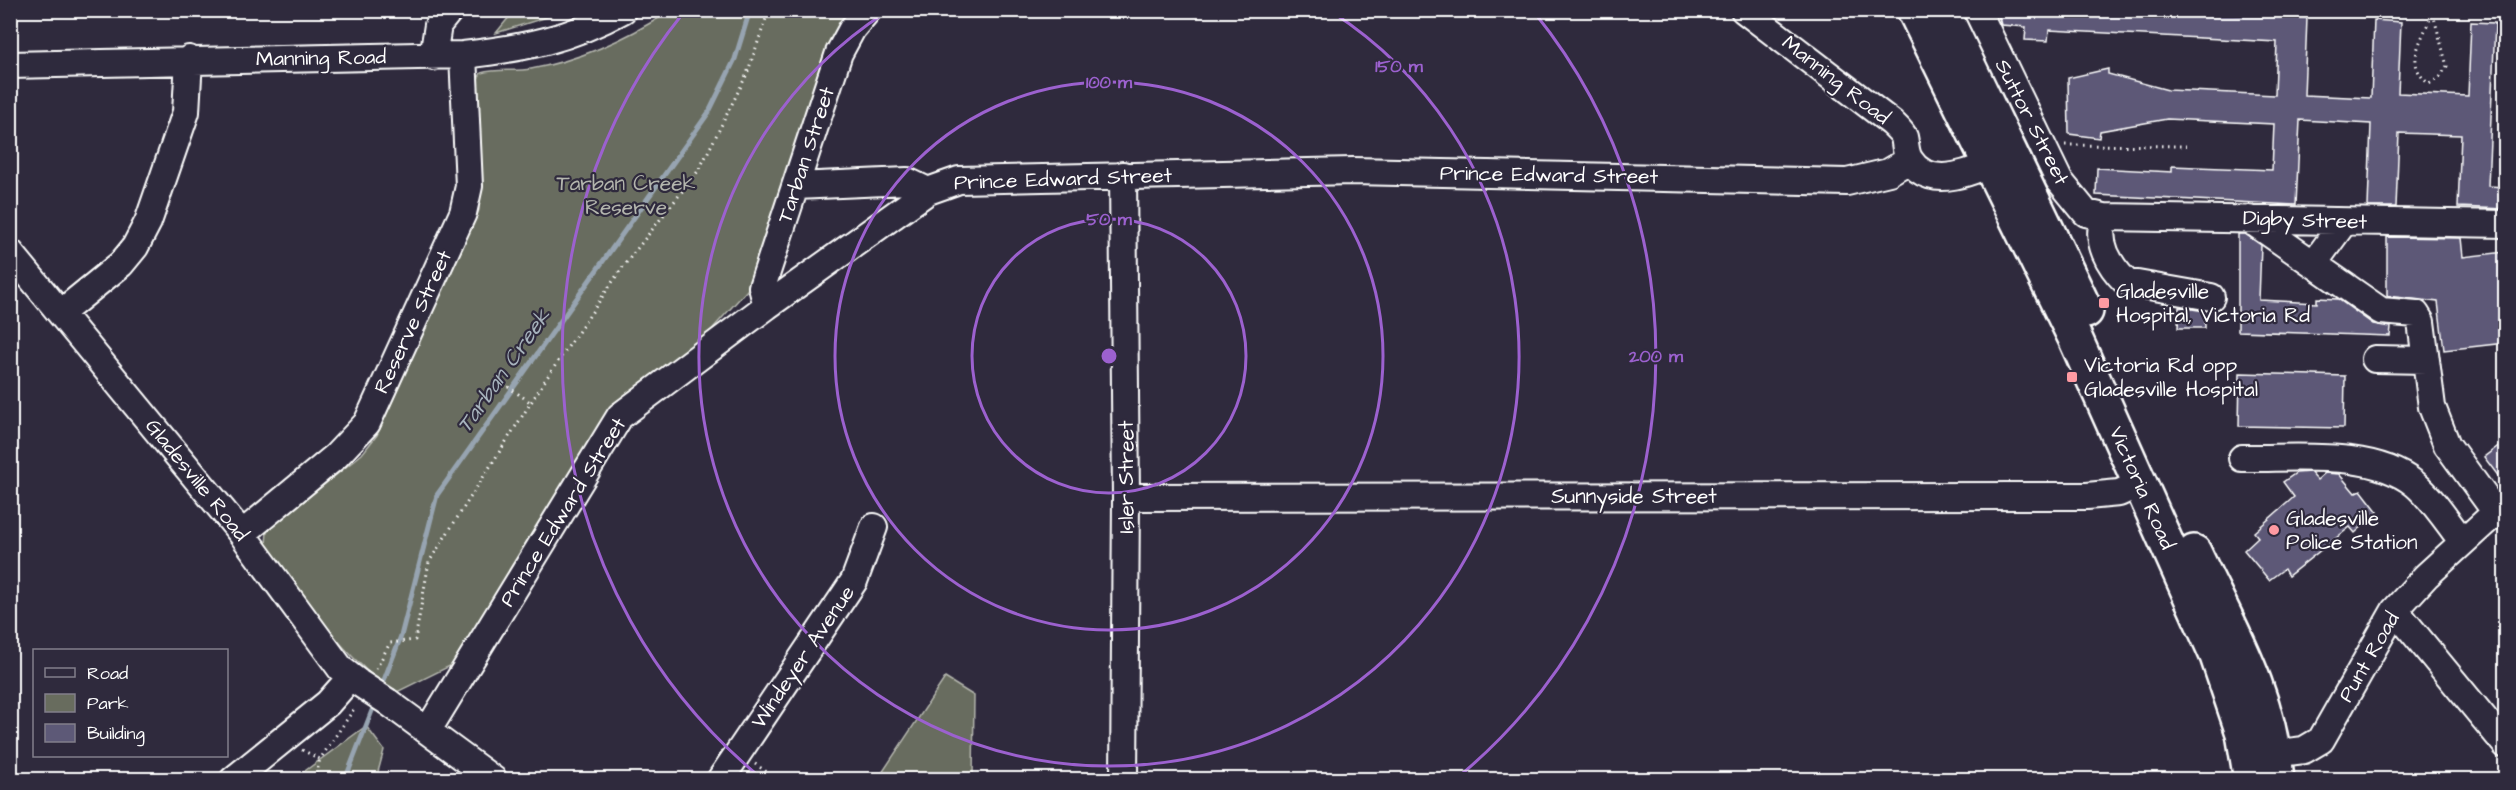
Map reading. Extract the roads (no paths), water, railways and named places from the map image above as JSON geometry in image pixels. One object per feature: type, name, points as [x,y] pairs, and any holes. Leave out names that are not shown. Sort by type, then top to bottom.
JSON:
[{"type":"highway","name":"Victoria Road","points":[[1914,10],[2014,154],[2075,338],[2226,678],[2263,768]]},
{"type":"highway","name":"Victoria Road","points":[[1942,10],[2014,154],[2193,551],[2245,653],[2267,717],[2263,768]]},
{"type":"street","points":[[433,57],[438,25],[450,10]]},
{"type":"street","name":"Manning Road","points":[[10,65],[189,59],[463,55],[523,48],[589,29],[623,10]]},
{"type":"street","name":"Tarban Street","points":[[767,306],[762,287],[839,53],[852,29],[868,10]]},
{"type":"street","name":"Manning Road","points":[[1744,10],[1892,123],[1903,136],[1910,160]]},
{"type":"street","name":"Suttor Street","points":[[1977,10],[2014,154],[2059,180],[2086,213],[2104,217]]},
{"type":"street","name":"Reserve Street","points":[[242,534],[356,438],[367,423],[463,213],[469,186],[463,55]]},
{"type":"street","points":[[62,312],[120,264],[135,247],[148,222],[186,112],[189,59]]},
{"type":"street","points":[[1910,160],[1918,169],[1933,176],[1949,177],[2014,154]]},
{"type":"street","name":"Prince Edward Street","points":[[428,730],[620,416],[767,306],[928,191],[959,180],[1353,171],[1847,182],[1889,172],[1910,160]]},
{"type":"street","name":"Isler Street","points":[[1123,175],[1126,497],[1124,780]]},
{"type":"street","points":[[796,186],[907,181],[928,191]]},
{"type":"street","points":[[2104,217],[2101,226],[2101,243],[2109,260],[2126,282],[2211,297]]},
{"type":"street","name":"Digby Street","points":[[2104,217],[2505,224]]},
{"type":"street","points":[[2248,219],[2381,311],[2416,314],[2421,322],[2432,407],[2447,445],[2500,507]]},
{"type":"street","points":[[2314,263],[2344,222]]},
{"type":"street","name":"Gladesville Road","points":[[10,252],[62,312],[242,534],[264,568],[355,680],[428,730],[490,778]]},
{"type":"street","points":[[2375,359],[2426,360]]},
{"type":"street","points":[[2242,458],[2360,461],[2391,468],[2417,486],[2462,541]]},
{"type":"street","name":"Sunnyside Street","points":[[1126,497],[2087,496],[2119,493],[2139,484]]},
{"type":"street","name":"Punt Road","points":[[2263,768],[2321,740],[2395,610],[2462,541],[2500,507]]},
{"type":"street","name":"Windeyer Avenue","points":[[720,780],[854,581],[874,527]]},
{"type":"street","points":[[2395,610],[2505,745]]},
{"type":"street","points":[[233,780],[355,680]]},
{"type":"waterway","name":"Tarban Creek","points":[[381,688],[401,636],[437,495],[709,112],[735,59],[750,10]]},
{"type":"waterway","name":"Tarban Creek","points":[[345,780],[375,703]]},
{"type":"place","name":"Gladesville Hospital, Victoria Rd","points":[[2104,303]]},
{"type":"place","name":"Victoria Rd opp Gladesville Hospital","points":[[2072,377]]},
{"type":"place","name":"Gladesville Police Station","points":[[2274,530]]},
{"type":"park label","name":"Tarban Creek Reserve","points":[[626,195]]}]
